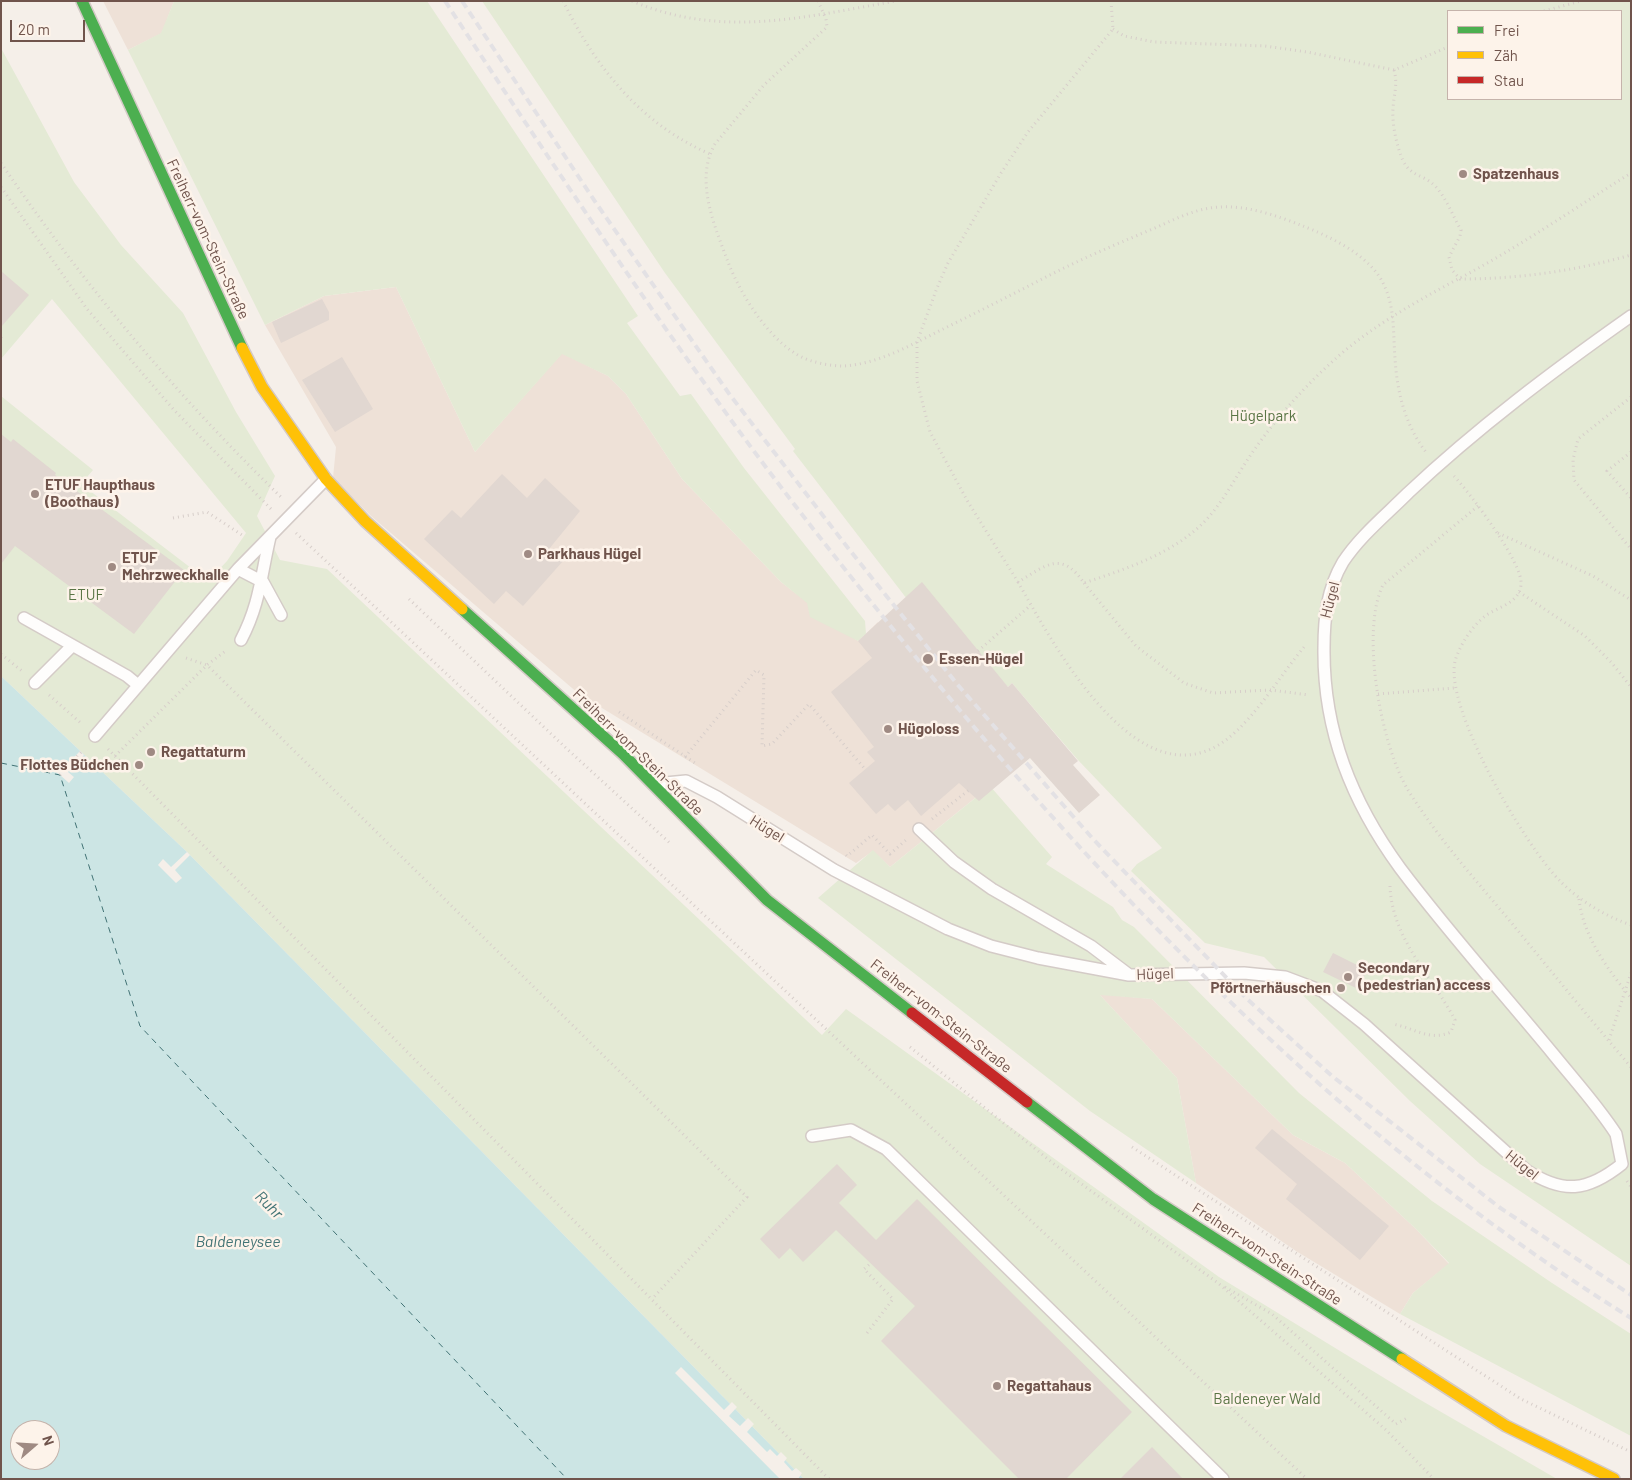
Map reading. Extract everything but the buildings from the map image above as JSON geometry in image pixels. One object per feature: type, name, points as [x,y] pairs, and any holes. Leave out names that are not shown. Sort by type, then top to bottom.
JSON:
[{"type":"main road","name":"Freiherr-vom-Stein-Straße","points":[[82,1],[230,326],[262,387],[326,479],[365,521],[623,754],[767,900],[1153,1199],[1506,1426],[1614,1479]]},
{"type":"lane","name":"Hügel","points":[[653,784],[686,780],[717,797],[842,875],[939,924],[991,946],[1038,958],[1129,975],[1244,973],[1284,977],[1322,991],[1364,1024],[1526,1170],[1543,1181],[1561,1187],[1575,1188],[1602,1179],[1626,1162],[1616,1134],[1609,1122],[1401,869],[1375,832],[1351,786],[1333,736],[1326,698],[1323,665],[1324,624],[1330,590],[1344,562],[1366,534],[1439,464],[1507,408],[1631,316]]},
{"type":"lane","points":[[95,736],[238,569],[326,479]]},
{"type":"lane","points":[[241,640],[251,621],[263,582],[263,565],[270,537]]},
{"type":"lane","points":[[238,569],[263,582],[282,615]]},
{"type":"lane","points":[[24,618],[127,676],[138,685]]},
{"type":"lane","points":[[35,683],[72,646]]},
{"type":"lane","points":[[919,829],[954,862],[992,889],[1091,946],[1129,975]]},
{"type":"lane","points":[[812,1136],[851,1130],[886,1149],[1223,1479]]},
{"type":"path","points":[[563,1],[576,27],[601,66],[635,105],[687,144],[710,154]]},
{"type":"path","points":[[632,1],[674,16],[724,23],[774,20],[823,14],[896,1]]},
{"type":"path","points":[[818,1],[827,27],[764,85],[710,154],[708,197],[717,234],[730,268],[744,292],[780,343],[794,354],[810,361],[843,366],[862,363],[917,342],[1091,255],[1187,214],[1212,208],[1251,210],[1279,218],[1306,227],[1354,253],[1368,264],[1384,284],[1394,317],[1395,360],[1402,408],[1419,442],[1460,483],[1497,532],[1519,572],[1522,583],[1514,599],[1484,617],[1466,636],[1456,660],[1454,688],[1463,716],[1498,790],[1545,862],[1560,881],[1579,898],[1617,920],[1631,925]]},
{"type":"path","points":[[1111,1],[1113,27],[1034,124],[1000,173],[948,264],[937,288],[917,342],[917,381],[930,432],[968,502],[1061,656],[1095,701],[1130,734],[1157,750],[1184,755],[1211,749],[1236,732],[1324,624]]},
{"type":"path","points":[[1548,10],[1581,1]]},
{"type":"path","points":[[1113,27],[1124,36],[1154,42],[1266,46],[1307,52],[1394,70],[1447,46]]},
{"type":"path","points":[[1394,70],[1398,83],[1393,108],[1393,125],[1398,150],[1412,174],[1437,188],[1461,230],[1460,236],[1449,257],[1452,270],[1460,279]]},
{"type":"path","points":[[1,163],[57,242],[121,326],[182,396],[294,511]]},
{"type":"path","points":[[1084,583],[1140,563],[1169,548],[1202,524],[1252,452],[1297,396],[1362,337],[1428,294],[1460,279],[1631,173]]},
{"type":"path","points":[[1,187],[87,310],[174,410],[284,521],[1307,1479]]},
{"type":"path","points":[[1460,279],[1559,273],[1631,255]]},
{"type":"path","points":[[1631,397],[1578,439],[1573,460],[1574,480],[1631,549]]},
{"type":"path","points":[[1631,452],[1607,471],[1631,498]]},
{"type":"path","points":[[1478,506],[1383,585],[1376,599],[1373,623],[1374,659],[1384,728],[1407,789],[1454,854],[1631,1067]]},
{"type":"path","points":[[173,518],[207,512],[260,546]]},
{"type":"path","points":[[1497,532],[1593,576],[1631,600]]},
{"type":"path","points":[[1018,582],[1043,567],[1056,562],[1071,566],[1136,646],[1184,683],[1214,693],[1271,690],[1326,698]]},
{"type":"path","points":[[1519,592],[1585,636],[1611,662],[1631,687]]},
{"type":"path","points":[[978,651],[1031,605]]},
{"type":"path","points":[[241,640],[207,665],[115,756],[829,1479]]},
{"type":"path","points":[[207,665],[747,1197],[652,1299]]},
{"type":"path","points":[[685,757],[756,670],[764,675],[762,746],[772,744],[809,704],[866,769]]},
{"type":"path","points":[[1378,694],[1454,688]]},
{"type":"path","points":[[60,775],[81,753]]},
{"type":"path","points":[[847,856],[872,836],[890,854],[969,790]]},
{"type":"path","points":[[1394,1024],[1427,1036],[1437,1036],[1451,1032],[1454,1027],[1452,1014],[1419,965],[1398,924],[1390,900],[1390,885],[1401,869]]},
{"type":"path","points":[[1579,898],[1587,928],[1599,954],[1631,998]]},
{"type":"path","points":[[1608,1041],[1631,974]]},
{"type":"path","points":[[1126,1143],[1521,1399],[1631,1452]]},
{"type":"path","points":[[867,1332],[893,1299],[864,1269],[871,1263]]},
{"type":"path","points":[[1409,1417],[1396,1424],[1272,1314],[1218,1282],[1386,1430],[1434,1479]]},
{"type":"shaded area","points":[[103,1],[174,1],[162,33],[128,50]]},
{"type":"shaded area","points":[[396,287],[475,452],[562,353],[608,376],[626,394],[682,479],[781,582],[858,641],[878,622],[996,781],[890,867],[873,851],[856,863],[579,694],[371,516],[333,478],[336,447],[265,325],[324,296]]},
{"type":"shaded area","points":[[1099,994],[1152,999],[1293,1135],[1345,1163],[1416,1229],[1449,1264],[1413,1293],[1400,1314],[1296,1251],[1196,1183],[1177,1078]]},
{"type":"green space","points":[[174,1],[427,1],[638,316],[627,323],[680,396],[691,394],[744,468],[865,621],[866,634],[858,641],[810,617],[807,603],[781,582],[682,479],[626,394],[608,376],[562,354],[475,452],[396,287],[324,296],[265,325],[128,50],[161,33]]},
{"type":"green space","name":"Hügelpark","points":[[482,1],[1631,1],[1631,1266],[1480,1164],[1410,1101],[1264,957],[1205,943],[1131,871],[1137,864],[1162,848],[1078,760],[1012,683],[1008,687],[907,599],[793,451],[795,449],[665,273]]},
{"type":"green space","points":[[1,48],[74,182],[121,245],[183,313],[236,412],[275,476],[257,516],[280,560],[327,569],[822,1035],[846,1009],[1219,1277],[1417,1398],[1557,1479],[804,1479],[187,852],[1,676],[1,396],[93,470],[81,484],[208,581],[227,561],[246,533],[52,299],[1,359]]},
{"type":"green space","points":[[990,786],[1052,857],[1046,864],[1113,907],[1122,920],[1134,927],[1299,1093],[1432,1201],[1631,1334],[1631,1436],[1400,1314],[1413,1293],[1449,1263],[1416,1229],[1345,1163],[1293,1135],[1152,999],[1100,995],[1177,1078],[1196,1183],[1090,1111],[818,898],[873,850],[890,867]]},
{"type":"water","name":"Baldeneysee","points":[[1,676],[187,852],[804,1479],[1,1479]]},
{"type":"pier","points":[[80,751],[84,755],[68,772],[74,777],[69,783],[51,767],[56,761],[64,768]]},
{"type":"pier","points":[[187,852],[190,855],[175,870],[182,878],[176,883],[158,865],[163,859],[171,867]]},
{"type":"pier","points":[[681,1367],[724,1410],[732,1402],[737,1407],[729,1416],[740,1426],[748,1418],[754,1424],[747,1432],[767,1452],[770,1449],[777,1456],[781,1452],[787,1458],[784,1462],[792,1471],[796,1468],[802,1473],[798,1479],[780,1479],[675,1373]]},
{"type":"ferry route","points":[[1,763],[60,775],[140,1026],[567,1479]]},
{"type":"railway","points":[[445,1],[613,253],[764,465],[910,650],[1071,837],[1155,927],[1243,1014],[1334,1097],[1429,1176],[1528,1250],[1631,1318]]},
{"type":"railway","points":[[462,1],[596,203],[730,395],[848,548],[957,684],[1093,839],[1246,998],[1332,1076],[1499,1207],[1631,1295]]},
{"type":"traffic: fast","points":[[82,1],[242,348]]},
{"type":"traffic: fast","points":[[462,609],[623,754],[767,900],[912,1013]]},
{"type":"traffic: fast","points":[[1027,1102],[1153,1199],[1402,1359]]},
{"type":"traffic: slow","points":[[242,348],[262,387],[326,479],[365,521],[462,609]]},
{"type":"traffic: slow","points":[[1402,1359],[1506,1426],[1614,1479]]},
{"type":"traffic: jam","points":[[912,1013],[1027,1102]]},
{"type":"place","name":"Spatzenhaus","points":[[1463,174]]},
{"type":"place","name":"ETUF Haupthaus (Boothaus)","points":[[35,494]]},
{"type":"place","name":"Parkhaus Hügel","points":[[528,554]]},
{"type":"place","name":"ETUF Mehrzweckhalle","points":[[112,567]]},
{"type":"place","name":"Essen-Hügel","points":[[928,659]]},
{"type":"place","name":"Hügoloss","points":[[888,729]]},
{"type":"place","name":"Regattaturm","points":[[151,752]]},
{"type":"place","name":"Flottes Büdchen","points":[[139,765]]},
{"type":"place","name":"Secondary (pedestrian) access","points":[[1348,977]]},
{"type":"place","name":"Pförtnerhäuschen","points":[[1341,988]]},
{"type":"place","name":"Regattahaus","points":[[997,1386]]},
{"type":"park label","name":"ETUF","points":[[86,595]]},
{"type":"park label","name":"Baldeneyer Wald","points":[[1267,1399]]},
{"type":"water label","name":"Ruhr","points":[[269,1205]]}]
